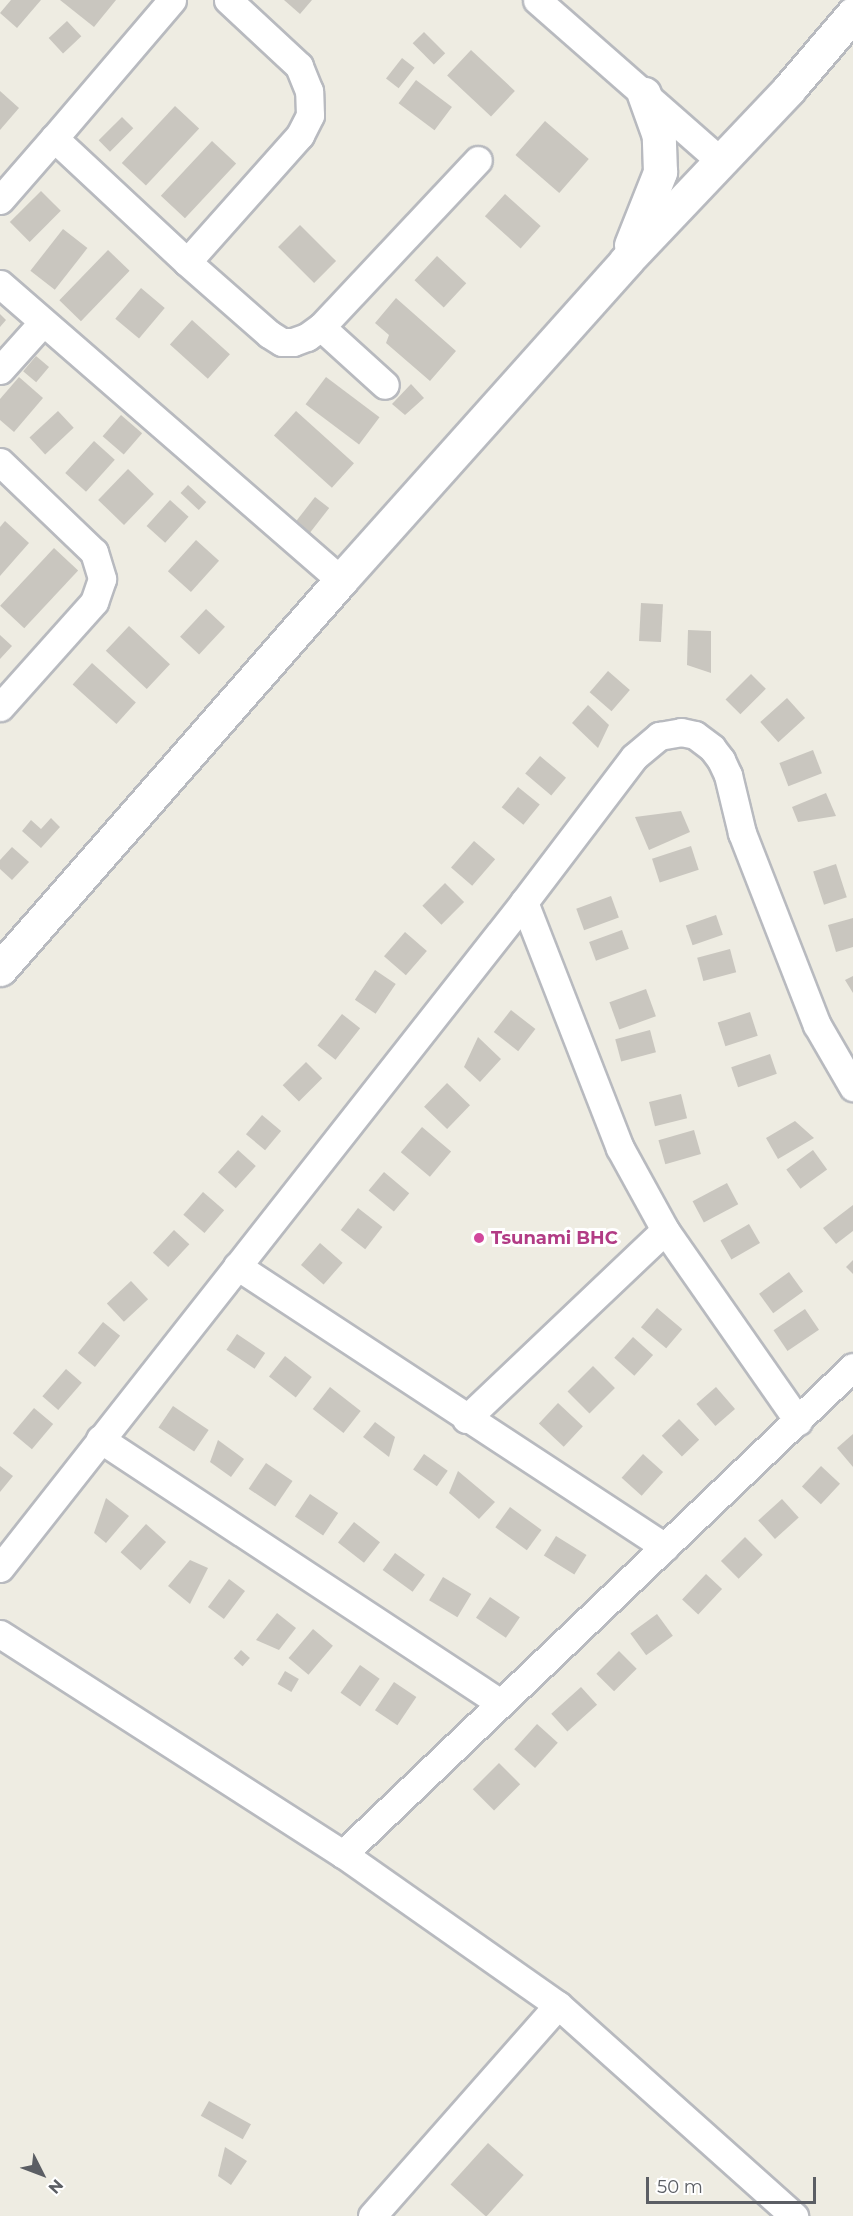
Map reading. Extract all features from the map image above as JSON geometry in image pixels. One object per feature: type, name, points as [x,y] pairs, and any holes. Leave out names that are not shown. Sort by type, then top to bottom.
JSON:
[{"type":"main road","points":[[0,969],[341,580],[626,261],[789,89],[853,14]]},
{"type":"main road","points":[[626,261],[636,226],[660,172],[659,136],[644,94]]},
{"type":"street","points":[[0,200],[172,0]]},
{"type":"street","points":[[187,262],[300,135],[310,115],[309,91],[299,66],[228,0]]},
{"type":"street","points":[[537,0],[720,161]]},
{"type":"street","points":[[54,138],[187,262],[269,334],[282,342],[307,338],[321,327],[478,160]]},
{"type":"street","points":[[0,284],[341,580]]},
{"type":"street","points":[[0,370],[43,322]]},
{"type":"street","points":[[321,327],[386,385]]},
{"type":"street","points":[[0,462],[94,552],[102,579],[94,602],[0,707]]},
{"type":"street","points":[[0,1568],[641,750],[659,736],[681,732],[695,735],[712,748],[724,767],[742,833],[817,1025],[853,1087]]},
{"type":"street","points":[[524,902],[608,1121],[665,1230],[798,1421]]},
{"type":"street","points":[[466,1419],[665,1230]]},
{"type":"street","points":[[237,1266],[466,1419],[665,1547]]},
{"type":"street","points":[[343,1854],[853,1367]]},
{"type":"street","points":[[100,1439],[501,1703]]},
{"type":"street","points":[[0,1634],[343,1854],[558,2005],[794,2216]]},
{"type":"street","points":[[372,2216],[558,2005]]},
{"type":"building","points":[[11,0],[41,0],[17,28],[0,13]]},
{"type":"building","points":[[60,0],[116,0],[94,27]]},
{"type":"building","points":[[284,0],[312,0],[300,14]]},
{"type":"building","points":[[67,21],[81,36],[63,53],[49,38]]},
{"type":"building","points":[[424,32],[445,53],[434,65],[413,43]]},
{"type":"building","points":[[471,50],[515,91],[491,117],[447,76]]},
{"type":"building","points":[[402,58],[415,68],[399,88],[386,78]]},
{"type":"building","points":[[416,80],[452,107],[434,130],[399,103]]},
{"type":"building","points":[[0,91],[19,108],[0,130]]},
{"type":"building","points":[[175,106],[199,129],[146,186],[122,163]]},
{"type":"building","points":[[122,117],[133,128],[110,152],[99,140]]},
{"type":"building","points":[[545,121],[589,159],[559,193],[515,155]]},
{"type":"building","points":[[212,141],[236,164],[185,218],[161,196]]},
{"type":"building","points":[[41,191],[61,211],[30,242],[10,222]]},
{"type":"building","points":[[505,194],[541,226],[521,248],[485,216]]},
{"type":"building","points":[[300,225],[336,261],[314,283],[278,247]]},
{"type":"building","points":[[63,229],[87,248],[55,290],[30,271]]},
{"type":"building","points":[[108,250],[130,271],[81,321],[59,300]]},
{"type":"building","points":[[437,256],[466,283],[444,307],[414,280]]},
{"type":"building","points":[[141,288],[165,308],[139,339],[115,319]]},
{"type":"building","points":[[396,298],[456,351],[430,381],[386,343],[389,335],[375,323]]},
{"type":"building","points":[[0,314],[6,320],[0,327]]},
{"type":"building","points":[[192,320],[230,354],[208,379],[170,345]]},
{"type":"building","points":[[36,356],[49,367],[36,382],[23,371]]},
{"type":"building","points":[[19,377],[43,398],[14,432],[0,420],[0,399]]},
{"type":"building","points":[[326,377],[380,417],[359,444],[306,404]]},
{"type":"building","points":[[411,384],[424,398],[405,415],[392,404]]},
{"type":"building","points":[[58,411],[74,428],[45,454],[29,438]]},
{"type":"building","points":[[296,411],[354,463],[332,488],[274,436]]},
{"type":"building","points":[[121,415],[142,433],[124,455],[103,436]]},
{"type":"building","points":[[94,441],[115,460],[86,492],[65,473]]},
{"type":"building","points":[[128,469],[154,494],[124,525],[98,500]]},
{"type":"building","points":[[188,485],[206,502],[199,510],[180,493]]},
{"type":"building","points":[[315,497],[329,508],[306,537],[292,526]]},
{"type":"building","points":[[170,500],[189,517],[165,543],[147,526]]},
{"type":"building","points":[[5,521],[29,543],[0,576],[0,527]]},
{"type":"building","points":[[196,540],[219,561],[191,592],[168,571]]},
{"type":"building","points":[[54,548],[78,571],[24,628],[0,606]]},
{"type":"building","points":[[641,603],[663,604],[661,642],[639,641]]},
{"type":"building","points":[[206,609],[225,627],[199,655],[180,637]]},
{"type":"building","points":[[129,626],[170,664],[147,689],[106,651]]},
{"type":"building","points":[[688,630],[711,631],[711,673],[687,665]]},
{"type":"building","points":[[0,635],[12,646],[0,659]]},
{"type":"building","points":[[92,663],[136,702],[116,724],[73,685]]},
{"type":"building","points":[[608,671],[630,690],[612,711],[590,692]]},
{"type":"building","points":[[751,674],[766,689],[740,714],[726,699]]},
{"type":"building","points":[[787,698],[805,718],[778,742],[760,722]]},
{"type":"building","points":[[588,705],[609,725],[598,748],[572,723]]},
{"type":"building","points":[[813,750],[822,773],[788,786],[779,763]]},
{"type":"building","points":[[540,756],[566,778],[551,795],[525,774]]},
{"type":"building","points":[[518,787],[540,805],[523,825],[502,807]]},
{"type":"building","points":[[826,793],[836,816],[798,822],[792,807]]},
{"type":"building","points":[[681,811],[690,832],[649,850],[635,817]]},
{"type":"building","points":[[51,818],[60,827],[41,848],[22,831],[31,820],[41,829]]},
{"type":"building","points":[[474,841],[495,859],[472,886],[451,867]]},
{"type":"building","points":[[691,846],[699,870],[660,882],[652,859]]},
{"type":"building","points":[[12,847],[29,862],[12,880],[0,869],[0,860]]},
{"type":"building","points":[[836,864],[847,897],[824,905],[813,871]]},
{"type":"building","points":[[445,883],[464,902],[441,925],[422,906]]},
{"type":"building","points":[[611,896],[619,918],[584,930],[576,909]]},
{"type":"building","points":[[716,915],[723,935],[693,945],[686,925]]},
{"type":"building","points":[[853,918],[853,947],[836,952],[828,925]]},
{"type":"building","points":[[622,930],[629,949],[596,961],[589,942]]},
{"type":"building","points":[[405,932],[427,951],[406,975],[384,956]]},
{"type":"building","points":[[730,949],[736,972],[703,981],[697,958]]},
{"type":"building","points":[[375,970],[396,984],[376,1014],[355,1000]]},
{"type":"building","points":[[853,976],[853,993],[845,980]]},
{"type":"building","points":[[646,989],[656,1016],[619,1030],[609,1002]]},
{"type":"building","points":[[511,1010],[535,1029],[518,1051],[494,1032]]},
{"type":"building","points":[[750,1012],[758,1036],[725,1046],[718,1023]]},
{"type":"building","points":[[342,1014],[360,1028],[335,1060],[317,1046]]},
{"type":"building","points":[[650,1030],[656,1052],[621,1062],[615,1039]]},
{"type":"building","points":[[478,1037],[501,1059],[480,1082],[464,1067]]},
{"type":"building","points":[[770,1054],[777,1074],[738,1087],[731,1067]]},
{"type":"building","points":[[306,1062],[322,1078],[299,1102],[283,1085]]},
{"type":"building","points":[[447,1083],[470,1105],[447,1129],[424,1107]]},
{"type":"building","points":[[681,1094],[687,1118],[655,1126],[649,1102]]},
{"type":"building","points":[[262,1115],[281,1131],[265,1150],[246,1134]]},
{"type":"building","points":[[795,1121],[814,1138],[778,1159],[766,1138]]},
{"type":"building","points":[[422,1127],[451,1151],[430,1177],[401,1152]]},
{"type":"building","points":[[694,1130],[701,1154],[665,1164],[658,1140]]},
{"type":"building","points":[[238,1150],[256,1166],[236,1188],[218,1172]]},
{"type":"building","points":[[813,1150],[827,1169],[800,1189],[786,1169]]},
{"type":"building","points":[[384,1172],[409,1193],[394,1212],[369,1190]]},
{"type":"building","points":[[727,1183],[738,1204],[704,1223],[693,1201]]},
{"type":"building","points":[[203,1192],[224,1210],[204,1233],[183,1215]]},
{"type":"building","points":[[853,1205],[853,1231],[836,1244],[823,1228]]},
{"type":"building","points":[[358,1208],[382,1227],[365,1249],[341,1230]]},
{"type":"building","points":[[749,1224],[760,1243],[731,1260],[720,1240]]},
{"type":"building","points":[[174,1230],[189,1244],[168,1267],[153,1253]]},
{"type":"building","points":[[320,1243],[343,1263],[324,1285],[301,1265]]},
{"type":"building","points":[[853,1260],[853,1274],[846,1267]]},
{"type":"building","points":[[789,1272],[803,1291],[773,1313],[759,1294]]},
{"type":"building","points":[[131,1281],[148,1299],[124,1322],[107,1304]]},
{"type":"building","points":[[657,1308],[682,1329],[666,1348],[641,1327]]},
{"type":"building","points":[[805,1309],[819,1330],[787,1351],[773,1330]]},
{"type":"building","points":[[103,1322],[120,1336],[95,1367],[78,1353]]},
{"type":"building","points":[[237,1334],[265,1353],[255,1369],[226,1350]]},
{"type":"building","points":[[633,1337],[653,1355],[634,1376],[614,1358]]},
{"type":"building","points":[[285,1356],[312,1377],[296,1397],[269,1376]]},
{"type":"building","points":[[593,1366],[615,1388],[589,1413],[568,1391]]},
{"type":"building","points":[[66,1369],[82,1383],[58,1410],[42,1396]]},
{"type":"building","points":[[330,1387],[361,1411],[343,1433],[313,1409]]},
{"type":"building","points":[[716,1387],[735,1409],[715,1426],[696,1404]]},
{"type":"building","points":[[558,1403],[583,1426],[564,1447],[539,1423]]},
{"type":"building","points":[[173,1406],[209,1430],[194,1452],[158,1428]]},
{"type":"building","points":[[34,1408],[53,1424],[32,1449],[13,1433]]},
{"type":"building","points":[[679,1419],[699,1440],[682,1457],[662,1436]]},
{"type":"building","points":[[375,1422],[395,1437],[389,1457],[363,1437]]},
{"type":"building","points":[[853,1434],[853,1467],[837,1448]]},
{"type":"building","points":[[218,1440],[244,1459],[231,1477],[210,1462]]},
{"type":"building","points":[[424,1454],[448,1471],[437,1486],[413,1470]]},
{"type":"building","points":[[643,1454],[663,1472],[642,1496],[622,1478]]},
{"type":"building","points":[[266,1463],[293,1481],[275,1507],[249,1489]]},
{"type":"building","points":[[0,1466],[13,1476],[0,1492]]},
{"type":"building","points":[[821,1466],[840,1484],[821,1504],[802,1486]]},
{"type":"building","points":[[458,1471],[495,1502],[479,1519],[449,1493]]},
{"type":"building","points":[[310,1494],[338,1513],[323,1535],[295,1516]]},
{"type":"building","points":[[106,1498],[129,1516],[106,1543],[94,1533]]},
{"type":"building","points":[[782,1499],[799,1518],[775,1539],[758,1520]]},
{"type":"building","points":[[510,1507],[542,1530],[527,1550],[495,1527]]},
{"type":"building","points":[[354,1522],[380,1542],[364,1563],[338,1542]]},
{"type":"building","points":[[146,1524],[166,1542],[141,1570],[121,1552]]},
{"type":"building","points":[[556,1536],[587,1555],[574,1575],[544,1556]]},
{"type":"building","points":[[745,1537],[763,1555],[739,1579],[721,1561]]},
{"type":"building","points":[[395,1553],[425,1575],[413,1592],[383,1570]]},
{"type":"building","points":[[190,1560],[208,1568],[190,1604],[168,1586]]},
{"type":"building","points":[[706,1574],[722,1589],[698,1615],[682,1600]]},
{"type":"building","points":[[443,1577],[471,1594],[457,1617],[429,1600]]},
{"type":"building","points":[[229,1579],[245,1591],[224,1619],[208,1607]]},
{"type":"building","points":[[490,1597],[520,1617],[506,1638],[476,1618]]},
{"type":"building","points":[[277,1613],[296,1628],[279,1650],[256,1640]]},
{"type":"building","points":[[657,1614],[673,1636],[646,1655],[630,1633]]},
{"type":"building","points":[[313,1629],[333,1646],[308,1675],[289,1658]]},
{"type":"building","points":[[241,1650],[250,1658],[243,1666],[234,1658]]},
{"type":"building","points":[[619,1651],[637,1669],[614,1691],[596,1674]]},
{"type":"building","points":[[360,1665],[380,1679],[360,1707],[340,1693]]},
{"type":"building","points":[[285,1671],[299,1679],[291,1692],[278,1684]]},
{"type":"building","points":[[394,1682],[416,1697],[397,1725],[375,1710]]},
{"type":"building","points":[[581,1687],[597,1705],[567,1732],[551,1714]]},
{"type":"building","points":[[537,1724],[558,1743],[535,1768],[514,1749]]},
{"type":"building","points":[[499,1763],[520,1784],[494,1810],[473,1789]]},
{"type":"building","points":[[209,2101],[251,2124],[243,2139],[201,2116]]},
{"type":"building","points":[[488,2143],[524,2175],[487,2216],[451,2185]]},
{"type":"building","points":[[225,2147],[247,2161],[231,2185],[218,2176]]},
{"type":"place","name":"Tsunami BHC","points":[[479,1238]]}]
